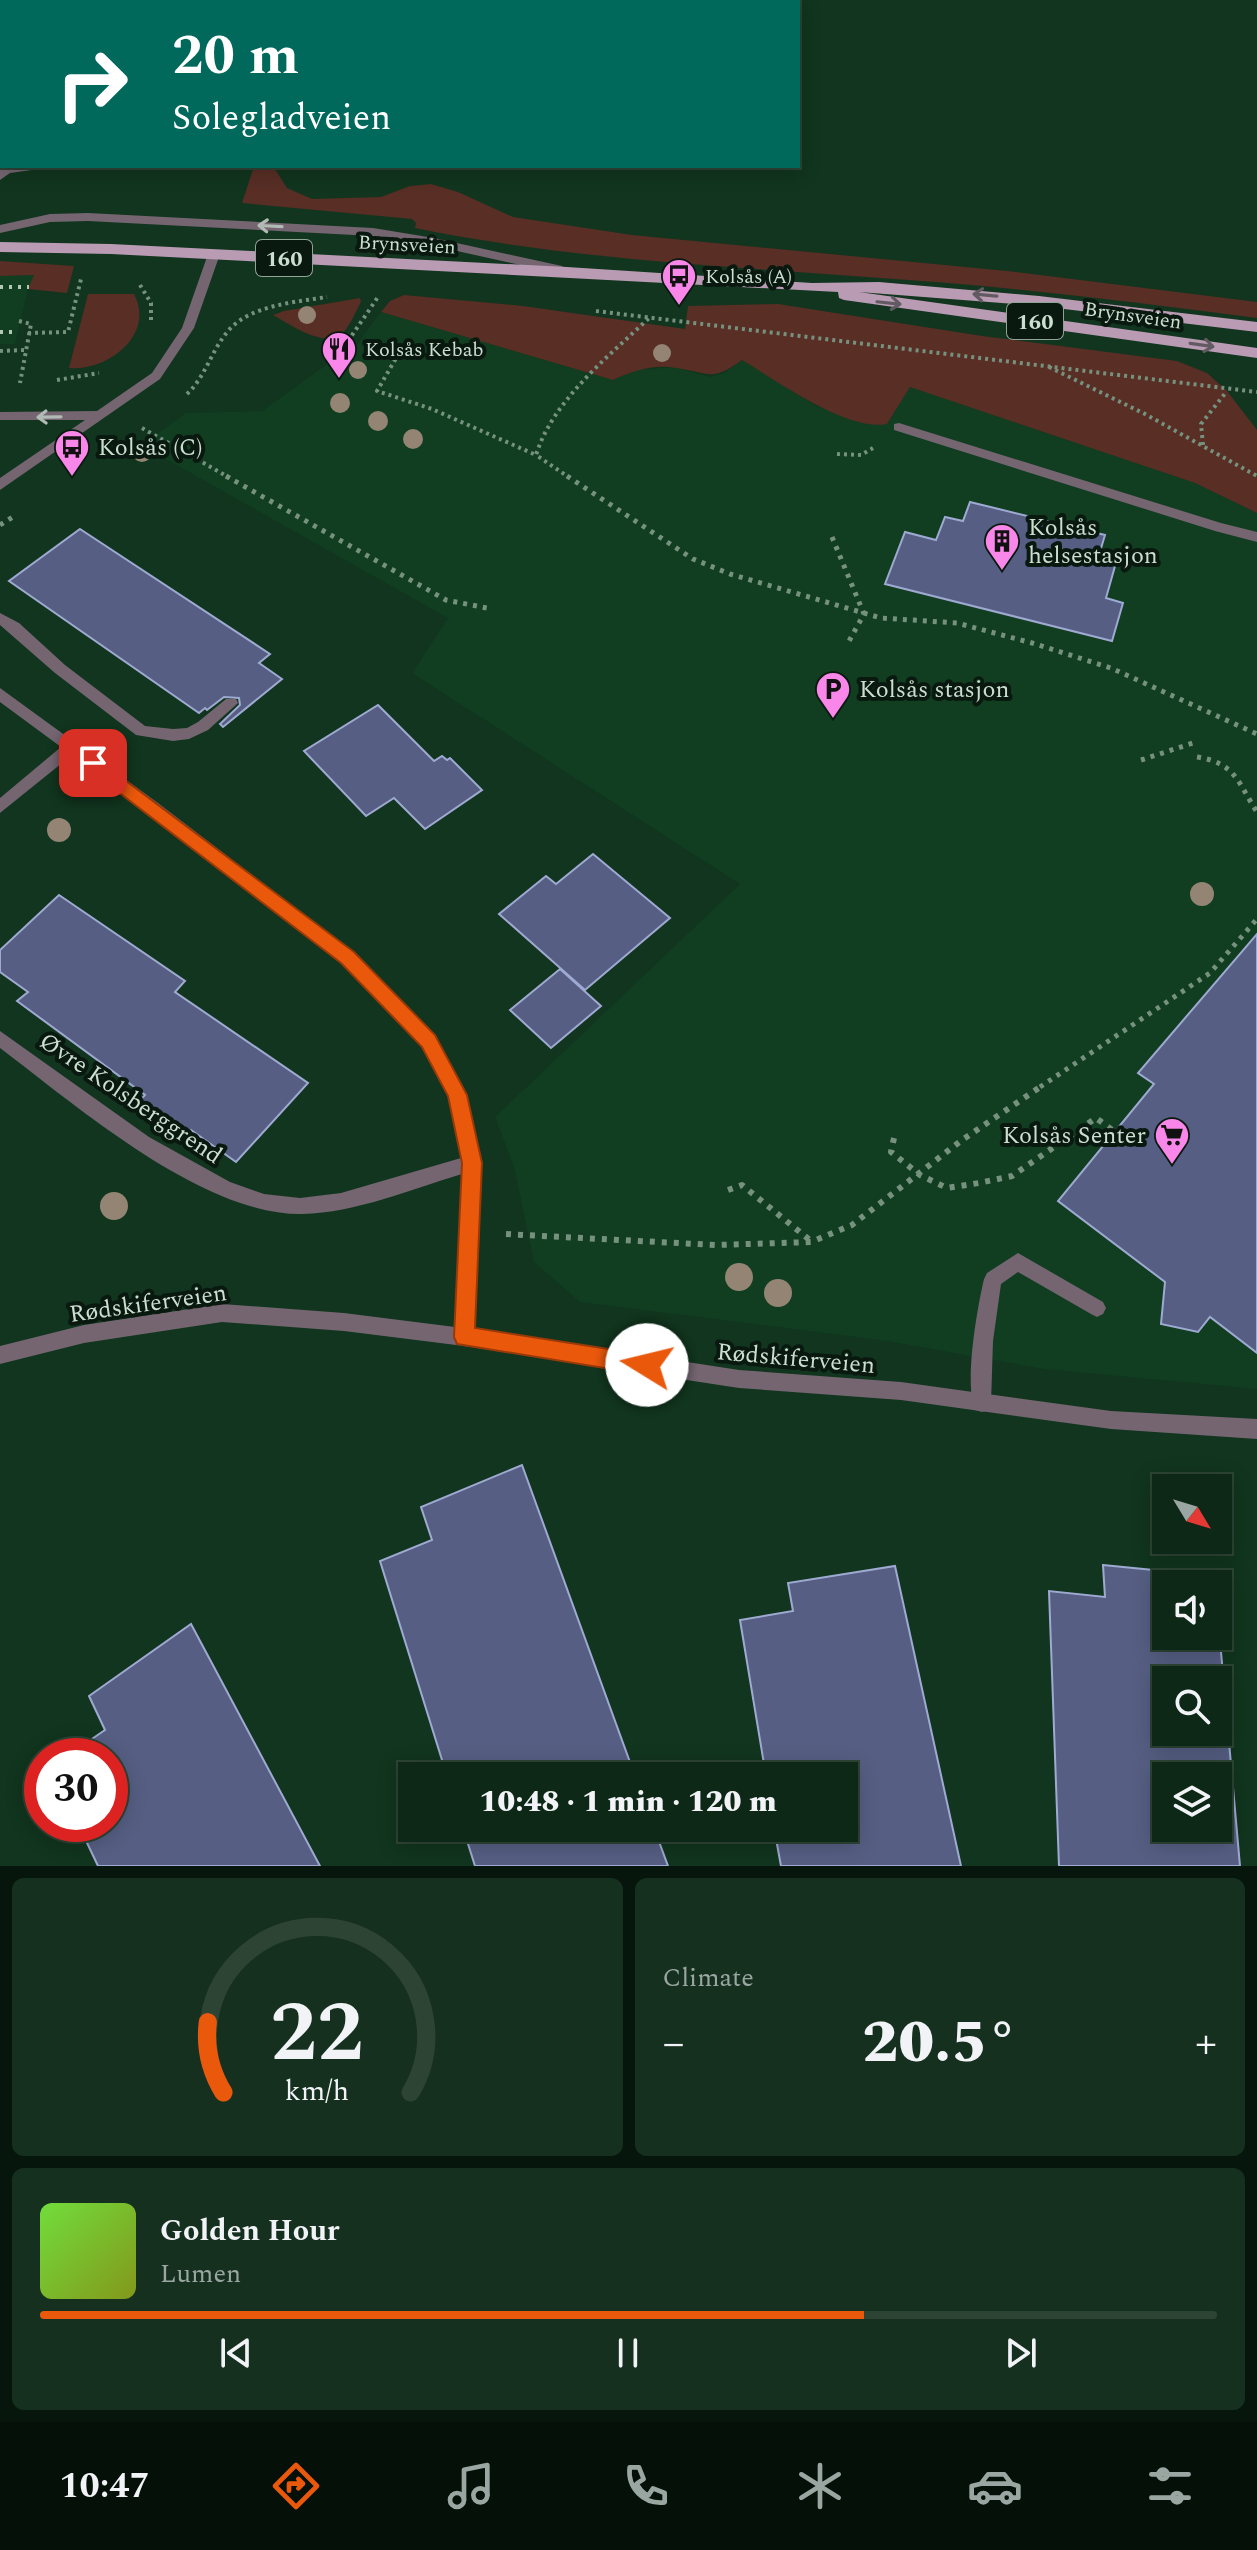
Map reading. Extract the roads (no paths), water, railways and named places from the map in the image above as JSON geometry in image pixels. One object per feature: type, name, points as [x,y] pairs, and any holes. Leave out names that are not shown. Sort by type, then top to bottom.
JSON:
[{"type":"main road","name":"Brynsveien","points":[[0,247],[214,254],[812,288],[879,287],[984,295],[1257,327]]},
{"type":"main road","name":"Brynsveien","points":[[812,288],[870,301],[1033,320],[1257,353]]},
{"type":"street","points":[[0,177],[6,170],[22,168]]},
{"type":"street","points":[[0,229],[50,218],[88,217],[373,232],[567,272]]},
{"type":"street","points":[[0,485],[156,376],[188,328],[214,254]]},
{"type":"street","points":[[0,416],[97,415]]},
{"type":"street","points":[[899,427],[1257,537]]},
{"type":"street","points":[[0,618],[141,731],[173,735],[189,733],[203,726],[231,703]]},
{"type":"street","points":[[0,694],[347,958],[428,1041],[457,1095],[472,1163],[464,1337]]},
{"type":"street","points":[[0,807],[71,747]]},
{"type":"street","name":"Øvre Kolsberggrend","points":[[0,1038],[198,1178],[266,1201],[297,1207],[326,1204],[472,1163]]},
{"type":"street","points":[[982,1403],[981,1358],[987,1302],[993,1279],[1018,1262],[1097,1308]]},
{"type":"street","name":"Rødskiferveien","points":[[0,1355],[84,1334],[222,1313],[344,1322],[464,1337],[739,1379],[901,1391],[1111,1420],[1257,1429]]},
{"type":"railway","points":[[0,287],[29,287]]},
{"type":"railway","points":[[0,332],[12,332]]},
{"type":"place","name":"Kolsås (A)","points":[[679,307]]},
{"type":"place","name":"Kolsås Kebab","points":[[339,380]]},
{"type":"place","name":"Kolsås (C)","points":[[72,478]]},
{"type":"place","name":"Kolsås helsestasjon","points":[[1002,572]]},
{"type":"place","name":"Kolsås stasjon","points":[[833,720]]},
{"type":"place","name":"Kolsås Senter","points":[[1172,1166]]}]
